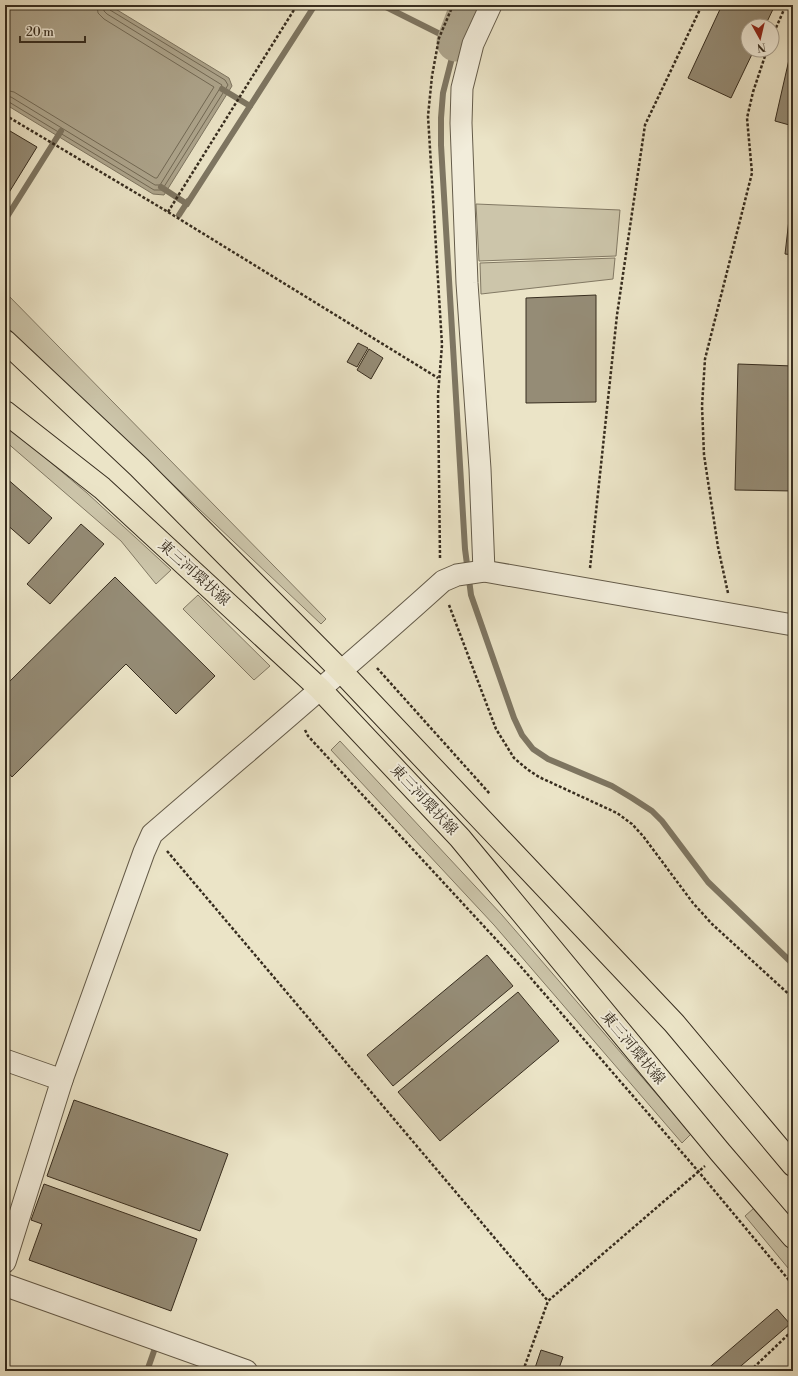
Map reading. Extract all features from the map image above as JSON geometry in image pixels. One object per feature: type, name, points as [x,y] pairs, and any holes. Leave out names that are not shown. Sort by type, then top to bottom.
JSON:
[{"type":"main road","name":"東三河環状線","points":[[5,341],[139,467],[341,672],[674,1023],[793,1165]]},
{"type":"main road","name":"東三河環状線","points":[[5,412],[102,488],[320,689],[460,838],[720,1152],[793,1237]]},
{"type":"street","points":[[484,571],[480,469],[467,283],[461,123],[462,88],[473,44],[491,5]]},
{"type":"street","points":[[5,1262],[62,1080],[144,852],[152,834],[363,653],[443,581],[457,576],[484,571],[793,625]]},
{"type":"street","points":[[5,1060],[62,1080]]},
{"type":"street","points":[[5,1285],[246,1371]]},
{"type":"path","points":[[168,212],[297,5]]},
{"type":"path","points":[[439,38],[441,30],[453,5]]},
{"type":"path","points":[[588,590],[617,315],[645,125],[702,5]]},
{"type":"path","points":[[780,19],[786,5]]},
{"type":"path","points":[[732,615],[718,547],[704,455],[702,406],[705,360],[752,173],[747,118],[753,92],[764,58]]},
{"type":"path","points":[[5,115],[168,212],[438,378]]},
{"type":"path","points":[[296,709],[308,736],[516,961],[698,1171],[793,1285]]},
{"type":"path","points":[[152,834],[548,1301]]},
{"type":"path","points":[[523,1371],[548,1301],[720,1152]]},
{"type":"path","points":[[750,1371],[793,1330]]},
{"type":"shaded area","points":[[476,204],[620,210],[616,256],[479,261]]},
{"type":"shaded area","points":[[615,258],[613,279],[481,294],[480,263]]},
{"type":"shaded area","points":[[5,292],[326,619],[321,624],[5,326]]},
{"type":"shaded area","points":[[5,424],[87,493],[171,570],[156,584],[121,541],[5,441]]},
{"type":"shaded area","points":[[198,595],[270,666],[254,680],[183,609]]},
{"type":"shaded area","points":[[340,741],[502,915],[691,1134],[682,1143],[494,925],[331,750]]},
{"type":"shaded area","points":[[754,1208],[793,1253],[793,1274],[745,1216]]},
{"type":"water","points":[[5,5],[109,5],[229,78],[232,86],[164,195],[153,194],[5,104]]},
{"type":"building","points":[[722,5],[775,5],[769,18],[740,18],[740,58],[750,58],[731,98],[688,78]]},
{"type":"building","points":[[793,42],[793,126],[775,121]]},
{"type":"building","points":[[5,128],[37,147],[5,199]]},
{"type":"building","points":[[793,185],[793,255],[785,254]]},
{"type":"building","points":[[596,295],[596,402],[526,403],[526,298]]},
{"type":"building","points":[[358,343],[368,348],[357,367],[347,362]]},
{"type":"building","points":[[369,349],[383,358],[371,379],[357,370]]},
{"type":"building","points":[[738,364],[793,366],[793,491],[735,490]]},
{"type":"building","points":[[5,477],[52,518],[29,544],[5,523]]},
{"type":"building","points":[[81,524],[104,544],[50,604],[27,584]]},
{"type":"building","points":[[115,577],[215,676],[176,714],[126,664],[12,777],[5,769],[5,686]]},
{"type":"building","points":[[487,955],[513,986],[393,1086],[367,1055]]},
{"type":"building","points":[[518,992],[559,1041],[440,1141],[398,1092]]},
{"type":"building","points":[[74,1100],[228,1154],[200,1231],[47,1176]]},
{"type":"building","points":[[44,1184],[197,1239],[171,1311],[29,1260],[42,1224],[31,1220]]},
{"type":"building","points":[[777,1309],[790,1324],[735,1371],[705,1371]]},
{"type":"building","points":[[541,1350],[563,1357],[558,1371],[534,1371]]},
{"type":"waterway","points":[[161,187],[187,204],[315,5]]},
{"type":"waterway","points":[[382,5],[456,42],[443,93],[441,145],[465,549],[471,595],[514,718],[522,735],[533,749],[548,759],[612,786],[652,811],[662,821],[708,882],[793,964]]},
{"type":"waterway","points":[[456,42],[470,5]]},
{"type":"waterway","points":[[222,89],[250,106]]},
{"type":"waterway","points":[[5,220],[61,131]]},
{"type":"waterway","points":[[179,215],[188,201]]},
{"type":"waterway","points":[[147,1371],[154,1351]]}]
